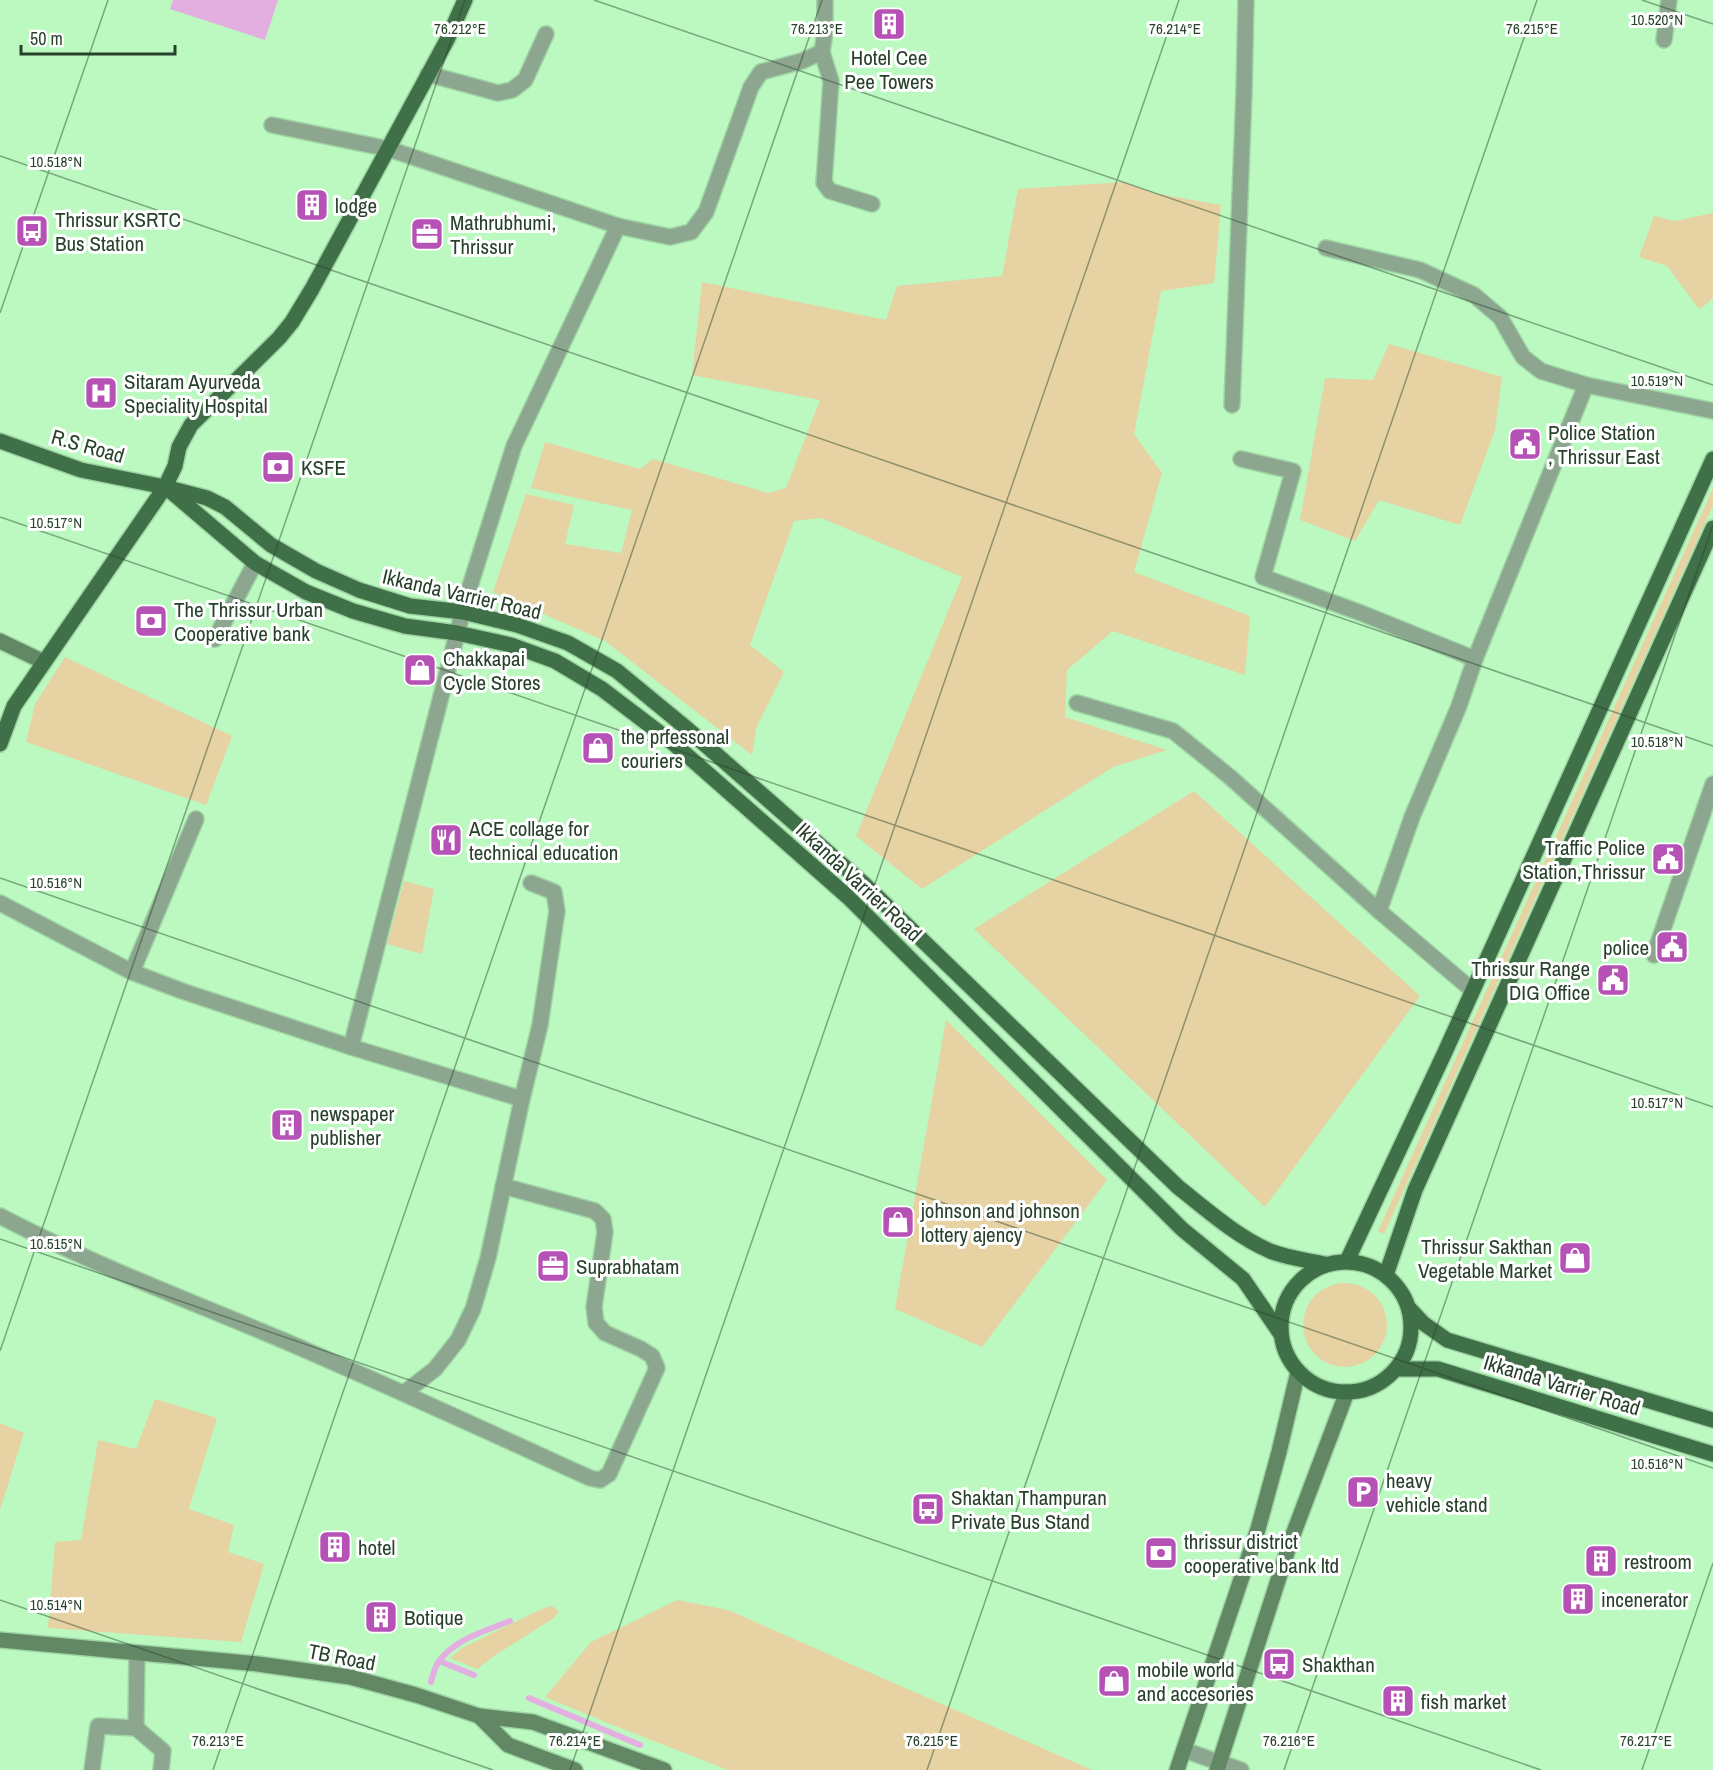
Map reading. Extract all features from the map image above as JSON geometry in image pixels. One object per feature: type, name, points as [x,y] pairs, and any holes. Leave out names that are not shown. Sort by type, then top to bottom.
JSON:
[{"type":"main road","points":[[0,744],[14,706],[165,487],[176,466],[179,447],[191,425],[279,338],[292,322],[389,149],[447,40],[465,0]]},
{"type":"main road","name":"R.S Road","points":[[0,441],[81,470],[165,487]]},
{"type":"main road","points":[[1347,1261],[1713,459]]},
{"type":"main road","name":"Ikkanda Varrier Road","points":[[165,487],[255,563],[306,592],[353,611],[405,626],[457,633],[511,645],[555,661],[602,689],[673,743],[848,897],[1182,1229],[1243,1279],[1280,1333]]},
{"type":"main road","name":"Ikkanda Varrier Road","points":[[165,487],[207,498],[225,507],[271,545],[316,571],[359,590],[410,606],[463,612],[518,625],[568,643],[617,671],[685,727],[864,884],[1178,1187],[1244,1237],[1272,1251],[1325,1264]]},
{"type":"main road","points":[[1386,1275],[1415,1191],[1713,528]]},
{"type":"main road","points":[[0,641],[45,662]]},
{"type":"main road","points":[[1347,1261],[1361,1263],[1386,1275],[1400,1290],[1409,1308],[1412,1329],[1407,1350],[1396,1369],[1380,1383],[1368,1389],[1347,1392],[1314,1385],[1298,1372],[1286,1354],[1280,1333],[1281,1311],[1290,1290],[1305,1274],[1325,1264],[1347,1261]]},
{"type":"main road","name":"Ikkanda Varrier Road","points":[[1409,1308],[1423,1323],[1447,1340],[1713,1420]]},
{"type":"main road","name":"Ikkanda Varrier Road","points":[[1396,1369],[1438,1369],[1713,1454]]},
{"type":"main road","points":[[1177,1770],[1258,1529],[1298,1372]]},
{"type":"main road","points":[[1218,1767],[1291,1540],[1347,1392]]},
{"type":"main road","name":"TB Road","points":[[0,1640],[258,1664],[350,1677],[416,1695],[479,1716],[533,1722],[664,1770]]},
{"type":"main road","points":[[479,1716],[508,1745],[575,1770]]},
{"type":"street","points":[[825,0],[825,32],[822,52],[831,81],[824,183],[830,191],[872,204]]},
{"type":"street","points":[[1232,405],[1246,0]]},
{"type":"street","points":[[1664,40],[1669,0]]},
{"type":"street","points":[[428,74],[498,93],[512,90],[525,80],[546,34]]},
{"type":"street","points":[[272,125],[389,149],[618,226],[670,237],[691,232],[706,212],[751,87],[761,72],[802,62],[822,52]]},
{"type":"street","points":[[351,1047],[457,633],[514,446],[618,226]]},
{"type":"street","points":[[1326,248],[1420,270],[1474,295],[1500,317],[1523,357],[1541,371],[1586,385],[1713,411]]},
{"type":"street","points":[[1379,911],[1412,817],[1460,706],[1475,659],[1586,385]]},
{"type":"street","points":[[1241,459],[1293,471],[1263,577],[1475,659]]},
{"type":"street","points":[[215,639],[255,563]]},
{"type":"street","points":[[1077,703],[1173,731],[1230,777],[1379,911],[1472,990]]},
{"type":"street","points":[[1654,955],[1713,784]]},
{"type":"street","points":[[132,972],[196,819]]},
{"type":"street","points":[[404,1393],[435,1369],[458,1340],[473,1309],[485,1268],[540,1025],[557,911],[554,892],[531,883]]},
{"type":"street","points":[[0,903],[132,972],[182,991],[351,1047],[522,1099]]},
{"type":"street","points":[[0,1216],[50,1242],[287,1342],[590,1478],[600,1480],[609,1474],[657,1368],[652,1356],[605,1333],[596,1323],[594,1307],[605,1232],[603,1220],[595,1211],[503,1186]]},
{"type":"street","points":[[136,1728],[137,1653]]},
{"type":"street","points":[[92,1770],[98,1726],[136,1728],[163,1751],[161,1770]]},
{"type":"street","points":[[1184,1750],[1218,1767],[1241,1770]]},
{"type":"shaded area","points":[[173,0],[278,0],[265,40],[170,9]]},
{"type":"shaded area","points":[[1124,182],[1153,193],[1221,205],[1214,283],[1161,291],[1134,434],[1162,473],[1134,572],[1250,616],[1245,675],[1113,631],[1067,670],[1065,717],[1167,750],[1113,767],[922,889],[856,836],[962,577],[821,518],[794,521],[750,645],[784,672],[756,728],[752,755],[605,641],[493,592],[526,494],[574,505],[565,544],[621,553],[632,510],[531,488],[545,442],[640,469],[653,459],[768,493],[786,488],[820,400],[692,375],[702,282],[886,320],[897,286],[1002,276],[1018,189]]},
{"type":"shaded area","points":[[1713,213],[1713,297],[1699,309],[1667,266],[1639,257],[1654,216],[1675,221]]},
{"type":"shaded area","points":[[1389,344],[1502,377],[1495,430],[1460,525],[1379,500],[1355,541],[1300,520],[1325,378],[1373,380]]},
{"type":"shaded area","points":[[1713,488],[1713,505],[1384,1234],[1378,1231]]},
{"type":"shaded area","points":[[65,657],[232,736],[206,805],[26,742],[35,704]]},
{"type":"shaded area","points":[[1194,791],[1420,996],[1265,1207],[974,929]]},
{"type":"shaded area","points":[[404,881],[434,889],[422,954],[387,944]]},
{"type":"shaded area","points":[[946,1020],[1107,1180],[982,1347],[895,1309]]},
{"type":"shaded area","points":[[1345,1283],[1361,1286],[1375,1295],[1384,1309],[1387,1325],[1384,1341],[1375,1355],[1361,1364],[1345,1367],[1329,1364],[1315,1355],[1306,1341],[1303,1325],[1306,1309],[1315,1295],[1329,1286]]},
{"type":"shaded area","points":[[155,1399],[217,1418],[189,1509],[234,1525],[228,1552],[264,1564],[241,1642],[48,1628],[55,1542],[81,1540],[98,1440],[136,1449]]},
{"type":"shaded area","points":[[0,1423],[24,1433],[0,1510]]},
{"type":"shaded area","points":[[677,1600],[728,1610],[1092,1770],[728,1770],[545,1697],[591,1642]]},
{"type":"shaded area","points":[[552,1606],[559,1611],[554,1618],[477,1669],[450,1658],[462,1648]]},
{"type":"waterway","points":[[431,1682],[438,1662],[454,1646],[510,1621]]},
{"type":"waterway","points":[[439,1661],[474,1675]]},
{"type":"waterway","points":[[529,1698],[640,1745]]},
{"type":"place","name":"Hotel Cee Pee Towers","points":[[889,24]]},
{"type":"place","name":"lodge","points":[[312,205]]},
{"type":"place","name":"Thrissur KSRTC Bus Station","points":[[32,231]]},
{"type":"place","name":"Mathrubhumi, Thrissur","points":[[427,234]]},
{"type":"place","name":"Sitaram Ayurveda Speciality Hospital","points":[[101,393]]},
{"type":"place","name":"Police Station , Thrissur East","points":[[1525,444]]},
{"type":"place","name":"KSFE","points":[[278,467]]},
{"type":"place","name":"The Thrissur Urban Cooperative bank","points":[[151,621]]},
{"type":"place","name":"Chakkapai Cycle Stores","points":[[420,670]]},
{"type":"place","name":"the prfessonal couriers","points":[[598,748]]},
{"type":"place","name":"ACE collage for technical education","points":[[446,840]]},
{"type":"place","name":"Traffic Police Station,Thrissur","points":[[1668,859]]},
{"type":"place","name":"police","points":[[1672,947]]},
{"type":"place","name":"Thrissur Range DIG Office","points":[[1613,980]]},
{"type":"place","name":"newspaper publisher","points":[[287,1125]]},
{"type":"place","name":"johnson and johnson lottery ajency","points":[[898,1222]]},
{"type":"place","name":"Thrissur Sakthan Vegetable Market","points":[[1575,1258]]},
{"type":"place","name":"Suprabhatam","points":[[553,1266]]},
{"type":"place","name":"heavy vehicle stand","points":[[1363,1492]]},
{"type":"place","name":"Shaktan Thampuran Private Bus Stand","points":[[928,1509]]},
{"type":"place","name":"hotel","points":[[335,1547]]},
{"type":"place","name":"thrissur district cooperative bank ltd","points":[[1161,1553]]},
{"type":"place","name":"restroom","points":[[1601,1561]]},
{"type":"place","name":"incenerator","points":[[1578,1599]]},
{"type":"place","name":"Botique","points":[[381,1617]]},
{"type":"place","name":"Shakthan","points":[[1279,1664]]},
{"type":"place","name":"mobile world and accesories","points":[[1114,1681]]},
{"type":"place","name":"fish market","points":[[1398,1701]]}]
